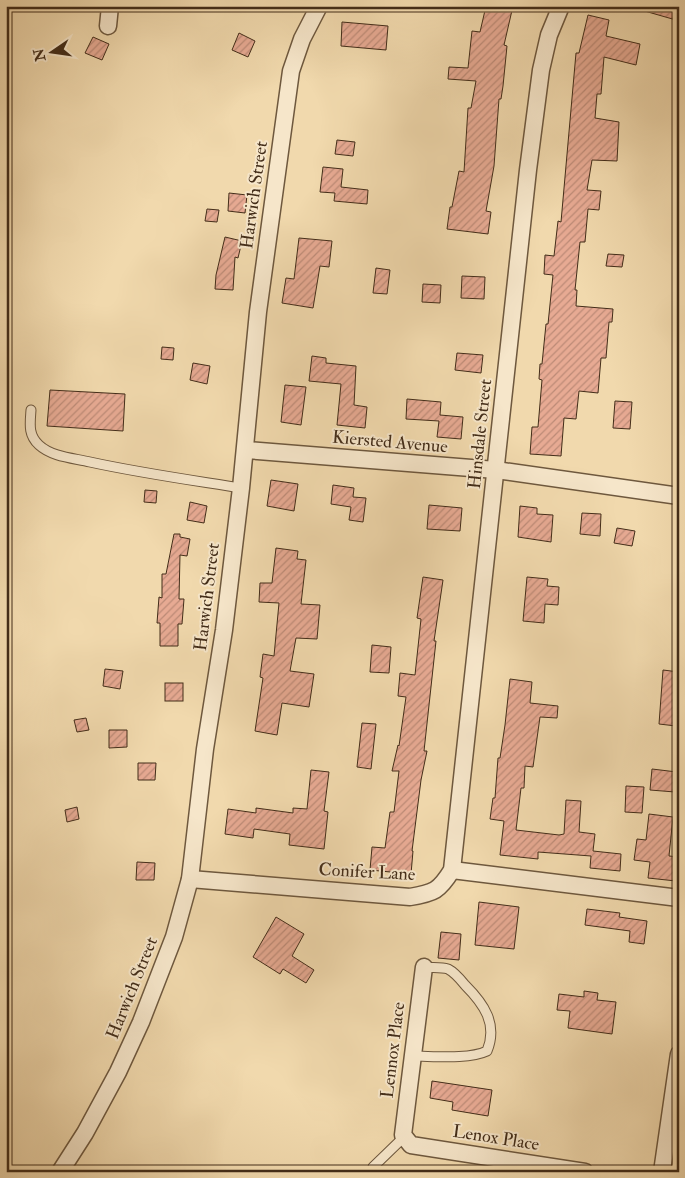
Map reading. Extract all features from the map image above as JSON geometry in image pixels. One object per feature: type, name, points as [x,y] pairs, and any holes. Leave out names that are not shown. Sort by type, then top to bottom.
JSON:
[{"type":"street","points":[[108,26],[110,6]]},
{"type":"street","name":"Harwich Street","points":[[60,1172],[86,1133],[118,1072],[141,1022],[174,937],[190,879],[205,749],[224,630],[246,450],[258,312],[292,71],[302,40],[319,6]]},
{"type":"street","name":"Hinsdale Street","points":[[452,870],[527,179],[541,70],[549,35],[561,6]]},
{"type":"street","name":"Kiersted Avenue","points":[[246,450],[496,470],[679,496]]},
{"type":"street","points":[[452,870],[679,898]]},
{"type":"street","name":"Conifer Lane","points":[[190,879],[410,897],[428,894],[442,886],[452,870]]},
{"type":"street","name":"Lennox Place","points":[[404,1138],[412,1056],[424,968]]},
{"type":"street","points":[[662,1172],[679,1054]]},
{"type":"street","name":"Lenox Place","points":[[404,1138],[411,1145],[585,1172]]},
{"type":"lane","points":[[31,410],[30,429],[32,437],[40,446],[52,453],[130,471],[241,488]]},
{"type":"lane","points":[[412,1056],[468,1056],[481,1054],[487,1051],[492,1033],[487,1012],[478,998],[462,982],[448,969],[424,968]]},
{"type":"lane","points":[[372,1172],[373,1167],[404,1138]]},
{"type":"building","points":[[486,6],[513,6],[504,45],[507,46],[503,86],[501,99],[499,99],[494,166],[486,211],[491,212],[488,234],[447,229],[450,207],[452,207],[459,171],[464,172],[468,108],[471,108],[476,81],[448,79],[449,67],[468,68],[472,31],[480,32]]},
{"type":"building","points":[[642,6],[679,6],[679,8],[676,20],[641,10]]},
{"type":"building","points":[[588,15],[609,20],[606,36],[640,44],[636,65],[604,57],[601,94],[597,94],[595,118],[619,122],[617,161],[592,160],[587,190],[601,191],[599,210],[588,209],[585,242],[580,242],[575,290],[577,290],[576,306],[613,309],[612,322],[609,322],[606,358],[601,358],[598,393],[579,391],[576,419],[564,418],[561,456],[530,454],[532,427],[538,427],[542,380],[539,379],[540,364],[542,364],[546,324],[548,324],[553,275],[544,274],[545,255],[554,256],[558,221],[561,222],[576,53],[579,53]]},
{"type":"building","points":[[342,22],[388,26],[386,50],[341,46]]},
{"type":"building","points":[[239,33],[255,41],[248,57],[232,50]]},
{"type":"building","points":[[93,37],[109,44],[102,60],[85,53]]},
{"type":"building","points":[[337,140],[355,142],[353,156],[335,154]]},
{"type":"building","points":[[323,167],[343,169],[341,187],[368,190],[367,204],[334,201],[335,193],[320,192]]},
{"type":"building","points":[[229,193],[247,195],[245,213],[228,211]]},
{"type":"building","points":[[207,209],[219,210],[217,222],[205,221]]},
{"type":"building","points":[[225,237],[242,241],[238,258],[235,257],[233,290],[215,289],[216,275]]},
{"type":"building","points":[[299,238],[332,241],[329,267],[320,266],[313,308],[282,303],[286,278],[294,279]]},
{"type":"building","points":[[608,254],[624,255],[622,267],[606,266]]},
{"type":"building","points":[[376,268],[390,270],[387,294],[373,293]]},
{"type":"building","points":[[462,276],[485,277],[484,299],[461,298]]},
{"type":"building","points":[[423,284],[441,285],[440,303],[422,302]]},
{"type":"building","points":[[162,347],[174,348],[173,360],[161,359]]},
{"type":"building","points":[[457,353],[483,355],[481,373],[455,370]]},
{"type":"building","points":[[312,356],[326,358],[326,363],[356,366],[354,405],[367,407],[365,428],[337,425],[341,384],[309,381]]},
{"type":"building","points":[[193,363],[210,366],[207,384],[190,380]]},
{"type":"building","points":[[285,385],[306,387],[301,425],[281,422]]},
{"type":"building","points":[[50,390],[125,394],[123,431],[47,426]]},
{"type":"building","points":[[407,399],[441,402],[440,415],[463,417],[461,439],[437,437],[439,421],[406,419]]},
{"type":"building","points":[[615,401],[632,402],[630,429],[613,428]]},
{"type":"building","points":[[271,480],[298,484],[294,511],[267,506]]},
{"type":"building","points":[[333,485],[354,488],[353,497],[366,498],[363,522],[349,520],[351,507],[331,504]]},
{"type":"building","points":[[145,490],[157,491],[156,503],[144,502]]},
{"type":"building","points":[[190,502],[207,506],[204,523],[187,520]]},
{"type":"building","points":[[429,505],[462,508],[460,531],[427,529]]},
{"type":"building","points":[[520,506],[537,508],[537,514],[553,515],[551,542],[518,537]]},
{"type":"building","points":[[582,513],[601,514],[600,536],[580,534]]},
{"type":"building","points":[[617,528],[635,531],[632,546],[614,543]]},
{"type":"building","points":[[174,534],[180,534],[180,537],[190,539],[187,556],[180,555],[179,599],[184,599],[182,624],[178,624],[178,646],[160,646],[160,623],[157,623],[159,597],[162,598],[162,574],[166,574]]},
{"type":"building","points":[[276,548],[298,551],[297,559],[306,560],[301,604],[320,605],[317,639],[296,638],[290,671],[314,674],[309,707],[282,703],[277,735],[255,731],[263,678],[260,677],[263,654],[274,656],[279,603],[259,602],[260,583],[272,583]]},
{"type":"building","points":[[423,577],[443,580],[434,641],[436,641],[424,751],[427,751],[421,780],[411,874],[370,870],[372,847],[385,848],[390,812],[394,812],[399,771],[392,771],[399,746],[406,697],[398,696],[400,673],[415,675],[421,619],[417,618]]},
{"type":"building","points":[[527,577],[548,579],[547,586],[559,587],[558,605],[545,604],[544,623],[523,621]]},
{"type":"building","points":[[372,645],[391,647],[389,673],[370,672]]},
{"type":"building","points":[[105,669],[123,671],[120,689],[103,686]]},
{"type":"building","points":[[663,670],[679,672],[676,726],[659,724]]},
{"type":"building","points":[[510,679],[532,682],[530,703],[558,706],[557,718],[540,717],[533,767],[525,766],[524,788],[521,788],[516,830],[564,834],[566,800],[581,801],[579,832],[595,834],[593,851],[621,854],[620,871],[590,868],[591,856],[538,852],[538,859],[500,855],[504,821],[490,819],[493,798],[495,798],[498,758],[500,758]]},
{"type":"building","points":[[165,683],[183,683],[183,701],[165,701]]},
{"type":"building","points":[[86,718],[89,730],[77,732],[74,720]]},
{"type":"building","points":[[362,723],[376,724],[371,769],[357,767]]},
{"type":"building","points":[[109,730],[127,730],[127,747],[109,748]]},
{"type":"building","points":[[138,763],[156,763],[155,780],[138,780]]},
{"type":"building","points":[[652,769],[677,772],[675,792],[650,790]]},
{"type":"building","points":[[311,770],[329,772],[324,811],[328,812],[324,849],[289,845],[290,834],[254,829],[253,838],[225,834],[228,809],[256,813],[256,808],[293,813],[293,808],[307,809]]},
{"type":"building","points":[[626,786],[644,787],[642,813],[625,812]]},
{"type":"building","points":[[77,807],[79,819],[67,822],[65,810]]},
{"type":"building","points":[[649,814],[673,817],[669,856],[679,857],[676,881],[648,878],[650,862],[634,860],[637,839],[646,840]]},
{"type":"building","points":[[137,862],[155,863],[154,880],[136,880]]},
{"type":"building","points":[[479,902],[519,907],[514,949],[475,945]]},
{"type":"building","points":[[587,909],[620,913],[619,917],[647,921],[644,944],[629,942],[630,931],[585,925]]},
{"type":"building","points":[[276,917],[304,934],[292,956],[314,970],[306,983],[283,969],[280,974],[253,957]]},
{"type":"building","points":[[441,932],[461,934],[459,960],[438,958]]},
{"type":"building","points":[[584,991],[598,993],[597,1000],[616,1002],[612,1034],[568,1028],[570,1011],[557,1010],[559,994],[584,997]]},
{"type":"building","points":[[432,1081],[492,1090],[488,1116],[452,1110],[453,1102],[430,1098]]}]
